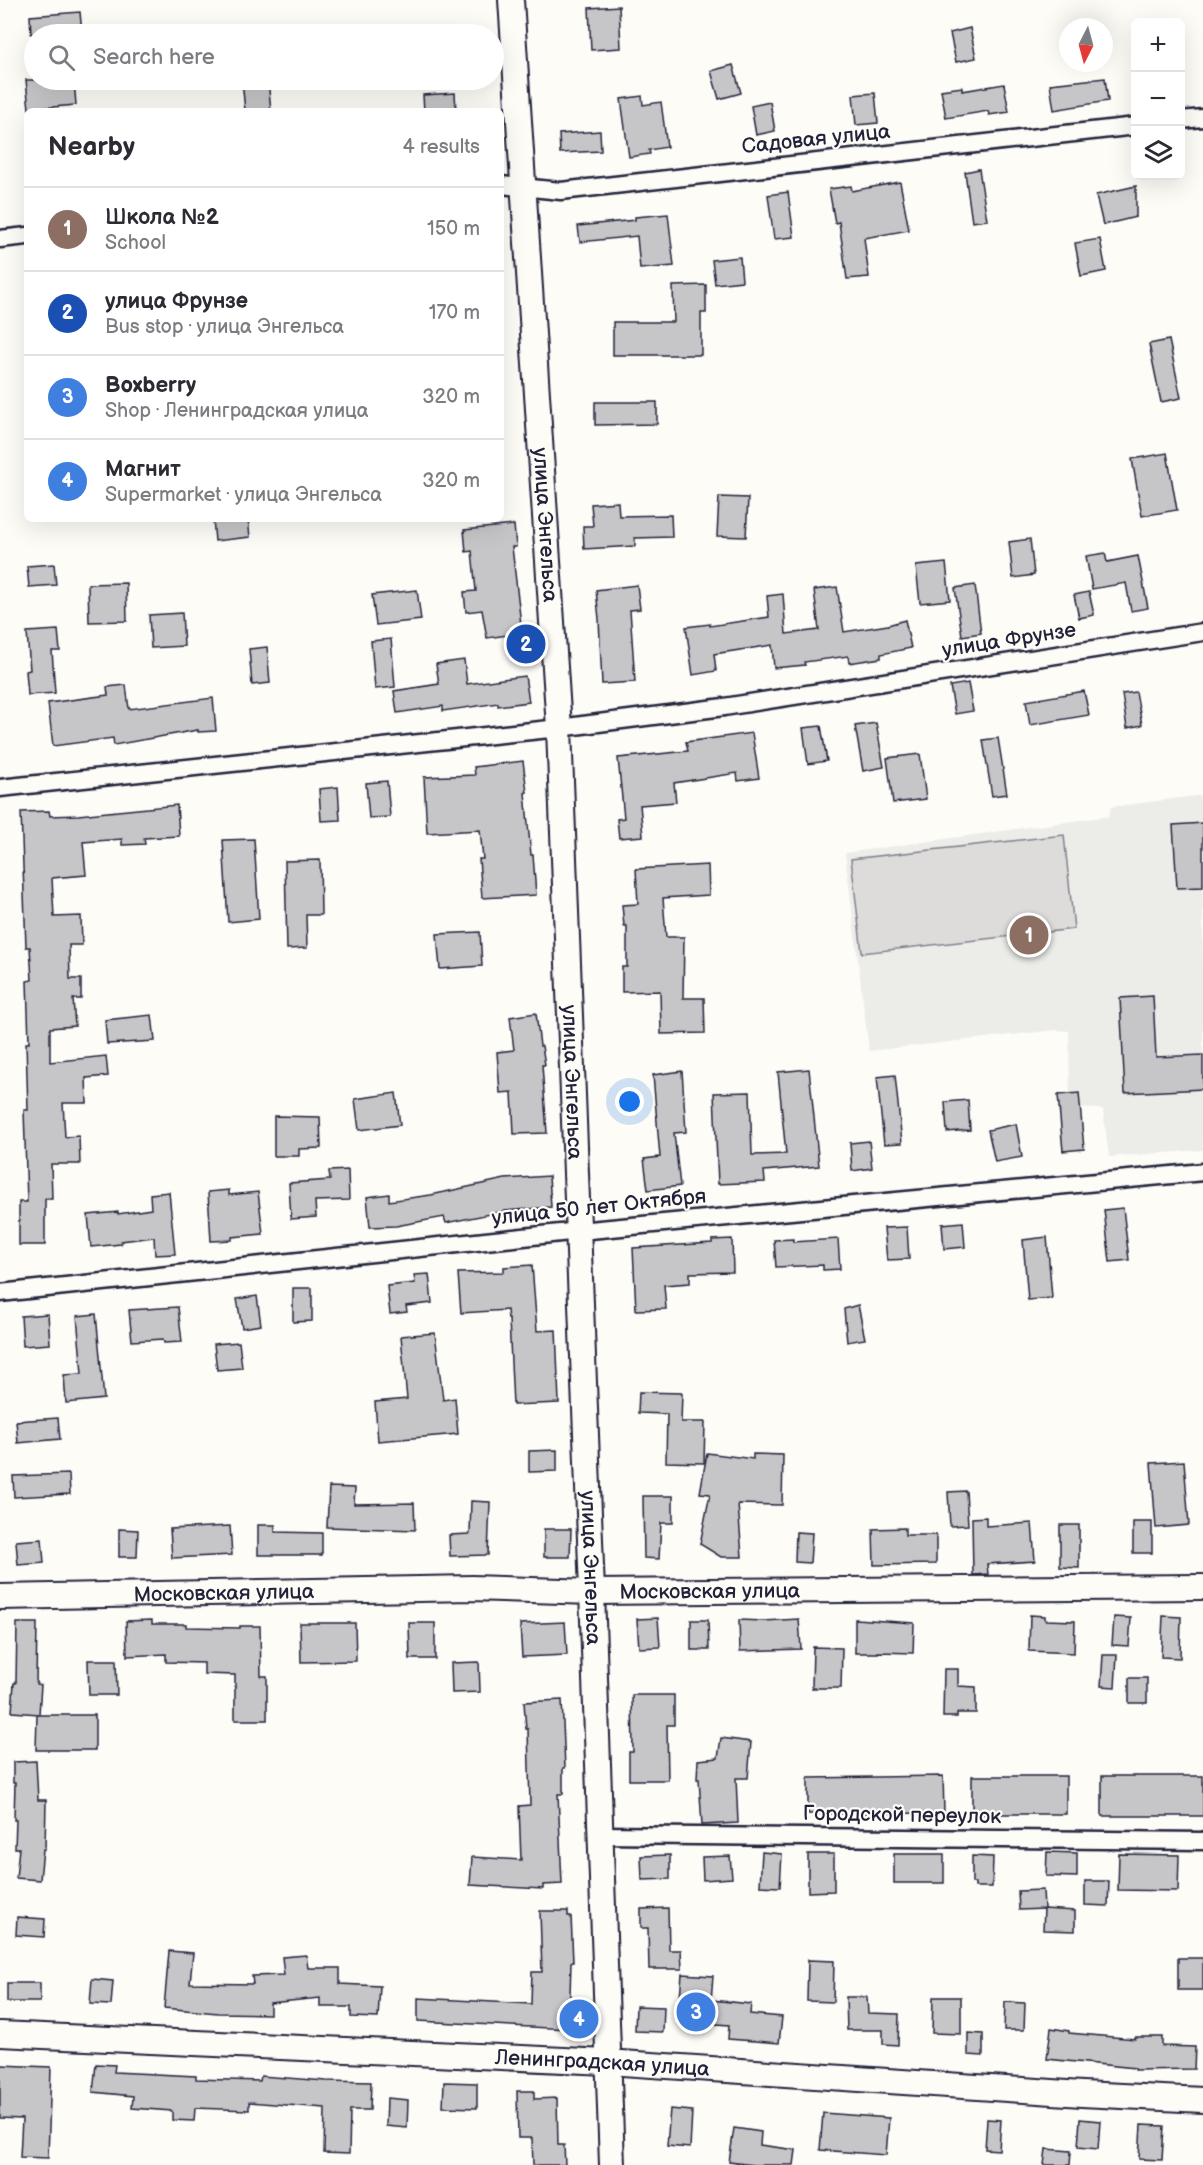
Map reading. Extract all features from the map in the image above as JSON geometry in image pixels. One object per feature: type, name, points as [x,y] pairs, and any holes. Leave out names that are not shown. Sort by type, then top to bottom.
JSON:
[{"type":"street","name":"улица Энгельса","points":[[511,0],[512,186],[559,728],[612,2165]]},
{"type":"street","points":[[1185,120],[1203,118]]},
{"type":"street","name":"Садовая улица","points":[[512,186],[561,191],[1131,127]]},
{"type":"street","points":[[0,240],[24,236]]},
{"type":"street","name":"улица Фрунзе","points":[[0,788],[559,728],[724,707],[1203,632]]},
{"type":"street","name":"улица 50 лет Октября","points":[[0,1293],[579,1231],[1203,1172]]},
{"type":"street","name":"Московская улица","points":[[0,1597],[472,1588],[592,1592],[1203,1587]]},
{"type":"street","name":"Городской переулок","points":[[600,1835],[1203,1841]]},
{"type":"street","name":"Ленинградская улица","points":[[0,2034],[607,2062],[1058,2093],[1203,2100]]},
{"type":"shaded area","points":[[1203,795],[1203,1150],[1109,1157],[1103,1109],[1070,1108],[1069,1031],[1056,1030],[869,1051],[845,853],[1109,816],[1111,807]]},
{"type":"shaded area","points":[[1064,835],[1074,929],[862,953],[851,859]]},
{"type":"building","points":[[619,6],[621,48],[591,50],[589,8]]},
{"type":"building","points":[[80,12],[81,24],[30,24],[30,16]]},
{"type":"building","points":[[970,28],[976,58],[956,62],[950,33]]},
{"type":"building","points":[[733,65],[741,93],[719,99],[711,71]]},
{"type":"building","points":[[1105,78],[1108,101],[1054,110],[1050,84]]},
{"type":"building","points":[[1004,84],[1009,112],[989,115],[988,111],[946,118],[941,90],[962,87],[962,91]]},
{"type":"building","points":[[27,90],[75,90],[76,105],[29,108]]},
{"type":"building","points":[[243,90],[269,90],[271,108],[245,108]]},
{"type":"building","points":[[455,93],[456,108],[424,108],[423,95]]},
{"type":"building","points":[[875,93],[878,123],[856,125],[853,95]]},
{"type":"building","points":[[642,96],[643,105],[661,102],[667,147],[649,150],[650,154],[629,157],[621,99]]},
{"type":"building","points":[[770,102],[775,131],[756,135],[751,106]]},
{"type":"building","points":[[600,131],[601,151],[560,153],[559,134]]},
{"type":"building","points":[[979,169],[987,220],[972,222],[965,172]]},
{"type":"building","points":[[900,182],[909,230],[864,238],[869,277],[847,279],[839,222],[835,223],[829,189],[851,186],[852,191]]},
{"type":"building","points":[[1136,186],[1136,217],[1103,225],[1096,195]]},
{"type":"building","points":[[788,192],[794,237],[774,239],[768,195]]},
{"type":"building","points":[[668,214],[674,266],[640,269],[637,236],[580,242],[578,226]]},
{"type":"building","points":[[1100,239],[1106,271],[1081,276],[1075,243]]},
{"type":"building","points":[[740,257],[742,281],[715,284],[712,260]]},
{"type":"building","points":[[706,285],[706,313],[701,313],[701,355],[613,355],[613,322],[674,322],[673,286]]},
{"type":"building","points":[[1169,340],[1181,398],[1161,402],[1149,344]]},
{"type":"building","points":[[595,402],[657,402],[657,424],[595,425]]},
{"type":"building","points":[[1167,453],[1177,510],[1142,516],[1132,459]]},
{"type":"building","points":[[719,497],[748,498],[746,537],[717,536]]},
{"type":"building","points":[[618,502],[619,516],[671,515],[672,537],[635,538],[635,546],[584,549],[583,526],[593,526],[591,504]]},
{"type":"building","points":[[213,522],[248,522],[250,537],[215,541]]},
{"type":"building","points":[[514,525],[516,547],[512,547],[522,633],[487,638],[482,610],[466,612],[464,592],[476,591],[472,551],[466,552],[464,530]]},
{"type":"building","points":[[1030,539],[1034,575],[1013,578],[1009,542]]},
{"type":"building","points":[[1105,553],[1107,562],[1138,556],[1148,608],[1131,611],[1126,583],[1092,589],[1086,556]]},
{"type":"building","points":[[946,563],[950,600],[920,603],[916,566]]},
{"type":"building","points":[[54,564],[56,585],[29,587],[27,566]]},
{"type":"building","points":[[126,583],[127,621],[89,622],[88,584]]},
{"type":"building","points":[[637,585],[640,609],[630,610],[635,682],[602,684],[596,590]]},
{"type":"building","points":[[975,585],[981,633],[962,636],[955,588]]},
{"type":"building","points":[[837,587],[844,632],[905,620],[911,648],[881,654],[881,658],[849,663],[848,656],[804,662],[805,665],[774,668],[772,645],[714,654],[716,671],[693,675],[686,627],[710,624],[710,626],[769,617],[767,596],[783,594],[786,634],[819,630],[814,590]]},
{"type":"building","points":[[417,590],[421,620],[376,625],[372,595]]},
{"type":"building","points":[[1089,592],[1094,615],[1079,618],[1074,595]]},
{"type":"building","points":[[182,613],[184,646],[151,648],[149,615]]},
{"type":"building","points":[[58,630],[60,651],[52,651],[55,693],[28,695],[26,671],[30,670],[27,632]]},
{"type":"building","points":[[391,639],[395,687],[375,689],[371,641]]},
{"type":"building","points":[[267,647],[270,683],[252,685],[249,649]]},
{"type":"building","points":[[464,660],[467,684],[525,676],[529,702],[498,706],[498,703],[443,711],[443,706],[397,713],[394,691],[439,684],[436,664]]},
{"type":"building","points":[[968,683],[973,711],[955,714],[950,686]]},
{"type":"building","points":[[126,685],[129,709],[213,698],[216,731],[198,732],[198,730],[114,745],[113,738],[53,746],[48,703],[108,695],[107,687]]},
{"type":"building","points":[[1084,691],[1089,715],[1030,725],[1026,701]]},
{"type":"building","points":[[1136,692],[1142,725],[1127,728],[1122,694]]},
{"type":"building","points":[[876,723],[884,767],[863,771],[855,726]]},
{"type":"building","points":[[821,726],[827,761],[808,764],[803,728]]},
{"type":"building","points":[[752,733],[759,778],[738,781],[737,773],[674,783],[676,802],[640,805],[643,836],[619,838],[617,819],[624,818],[618,758],[688,751],[686,742]]},
{"type":"building","points":[[998,738],[1007,794],[992,796],[983,740]]},
{"type":"building","points":[[920,754],[926,799],[893,803],[887,758]]},
{"type":"building","points":[[523,761],[536,895],[482,898],[479,859],[483,859],[480,830],[427,833],[424,777],[475,775],[474,767]]},
{"type":"building","points":[[387,781],[390,817],[369,818],[366,783]]},
{"type":"building","points":[[338,787],[340,820],[321,821],[319,789]]},
{"type":"building","points":[[177,805],[179,836],[144,838],[145,844],[122,845],[122,839],[83,842],[86,875],[52,878],[54,917],[81,916],[82,945],[69,945],[70,979],[81,979],[81,999],[73,999],[75,1026],[50,1028],[50,1062],[106,1056],[108,1076],[86,1078],[87,1103],[63,1103],[65,1137],[79,1136],[80,1164],[51,1164],[52,1199],[45,1199],[45,1245],[19,1245],[19,1202],[27,1202],[24,1110],[28,1110],[27,981],[32,980],[30,947],[26,947],[21,812],[49,811],[50,816],[78,815]]},
{"type":"building","points":[[1203,823],[1203,887],[1177,888],[1173,825]]},
{"type":"building","points":[[254,839],[259,919],[228,922],[223,840]]},
{"type":"building","points":[[320,860],[321,915],[306,915],[307,948],[287,949],[285,861]]},
{"type":"building","points":[[708,865],[709,895],[663,898],[666,937],[684,937],[683,998],[704,998],[705,1033],[661,1034],[660,991],[622,992],[622,967],[627,967],[627,926],[624,926],[622,905],[638,904],[636,869]]},
{"type":"building","points":[[480,932],[482,966],[440,969],[437,934]]},
{"type":"building","points":[[1153,996],[1156,1057],[1203,1055],[1203,1089],[1125,1093],[1120,998]]},
{"type":"building","points":[[536,1013],[545,1065],[542,1065],[547,1133],[514,1134],[512,1092],[500,1093],[497,1052],[514,1050],[510,1017]]},
{"type":"building","points":[[152,1015],[155,1041],[107,1044],[105,1020]]},
{"type":"building","points":[[809,1069],[819,1166],[764,1171],[765,1182],[718,1184],[714,1093],[750,1092],[752,1155],[786,1154],[778,1072]]},
{"type":"building","points":[[682,1071],[686,1132],[674,1133],[680,1186],[648,1190],[644,1159],[660,1157],[653,1075]]},
{"type":"building","points":[[895,1075],[902,1143],[884,1144],[877,1077]]},
{"type":"building","points":[[396,1093],[400,1125],[359,1130],[355,1099]]},
{"type":"building","points":[[1079,1093],[1084,1149],[1063,1151],[1058,1095]]},
{"type":"building","points":[[968,1100],[970,1130],[947,1132],[945,1102]]},
{"type":"building","points":[[274,1116],[320,1117],[321,1148],[299,1149],[299,1156],[274,1156]]},
{"type":"building","points":[[1016,1124],[1022,1157],[995,1162],[988,1130]]},
{"type":"building","points":[[869,1141],[872,1168],[852,1171],[850,1143]]},
{"type":"building","points":[[348,1170],[349,1200],[315,1201],[316,1217],[291,1219],[289,1183],[330,1180],[329,1171]]},
{"type":"building","points":[[549,1176],[551,1207],[504,1211],[446,1223],[444,1217],[396,1226],[370,1227],[367,1197],[389,1194],[389,1201],[431,1195],[505,1179]]},
{"type":"building","points":[[229,1190],[229,1195],[258,1192],[263,1234],[232,1237],[232,1240],[211,1241],[208,1192]]},
{"type":"building","points":[[169,1192],[175,1254],[155,1255],[154,1237],[91,1247],[88,1215],[118,1212],[118,1214],[151,1209],[150,1194]]},
{"type":"building","points":[[1123,1208],[1129,1260],[1110,1262],[1104,1210]]},
{"type":"building","points":[[963,1222],[965,1247],[944,1249],[942,1224]]},
{"type":"building","points":[[907,1227],[909,1259],[887,1260],[884,1228]]},
{"type":"building","points":[[1047,1237],[1052,1298],[1028,1300],[1023,1240]]},
{"type":"building","points":[[732,1239],[733,1272],[690,1273],[690,1283],[664,1285],[666,1309],[636,1310],[633,1248],[712,1243],[712,1240]]},
{"type":"building","points":[[793,1239],[793,1242],[838,1239],[840,1269],[823,1270],[823,1265],[776,1267],[774,1240]]},
{"type":"building","points":[[532,1265],[537,1331],[556,1330],[559,1403],[513,1405],[507,1310],[461,1313],[458,1273],[504,1272],[504,1267]]},
{"type":"building","points":[[429,1274],[432,1303],[406,1306],[407,1312],[390,1314],[387,1286],[415,1283],[414,1275]]},
{"type":"building","points":[[293,1288],[312,1288],[312,1321],[293,1322]]},
{"type":"building","points":[[257,1296],[261,1325],[242,1328],[237,1299]]},
{"type":"building","points":[[858,1305],[865,1339],[847,1342],[844,1309]]},
{"type":"building","points":[[178,1307],[182,1342],[164,1343],[163,1339],[132,1341],[129,1310]]},
{"type":"building","points":[[48,1314],[50,1344],[23,1346],[21,1316]]},
{"type":"building","points":[[96,1314],[104,1399],[66,1403],[64,1375],[82,1374],[77,1316]]},
{"type":"building","points":[[435,1333],[443,1400],[455,1398],[458,1434],[378,1441],[375,1402],[407,1399],[401,1336]]},
{"type":"building","points":[[239,1342],[242,1368],[217,1370],[214,1344]]},
{"type":"building","points":[[639,1392],[682,1393],[681,1422],[705,1422],[704,1463],[666,1462],[667,1414],[638,1413]]},
{"type":"building","points":[[58,1418],[60,1439],[18,1443],[16,1421]]},
{"type":"building","points":[[557,1450],[557,1471],[529,1472],[529,1451]]},
{"type":"building","points":[[707,1453],[753,1459],[753,1454],[783,1455],[782,1505],[738,1504],[742,1557],[721,1557],[700,1544],[710,1494],[700,1493]]},
{"type":"building","points":[[1184,1461],[1189,1525],[1156,1528],[1151,1463]]},
{"type":"building","points":[[69,1474],[70,1494],[14,1497],[13,1476]]},
{"type":"building","points":[[329,1487],[355,1488],[354,1504],[414,1503],[415,1530],[327,1527]]},
{"type":"building","points":[[966,1491],[968,1525],[950,1526],[948,1492]]},
{"type":"building","points":[[643,1496],[673,1496],[673,1523],[661,1523],[659,1559],[644,1558]]},
{"type":"building","points":[[471,1501],[490,1502],[488,1555],[450,1556],[449,1535],[470,1534]]},
{"type":"building","points":[[986,1517],[986,1526],[1032,1523],[1035,1561],[987,1564],[988,1574],[973,1575],[972,1518]]},
{"type":"building","points":[[1133,1522],[1152,1522],[1152,1553],[1133,1553]]},
{"type":"building","points":[[258,1525],[275,1525],[275,1532],[322,1533],[322,1555],[258,1555]]},
{"type":"building","points":[[1060,1525],[1079,1525],[1079,1568],[1060,1567]]},
{"type":"building","points":[[230,1526],[232,1555],[172,1558],[170,1529]]},
{"type":"building","points":[[905,1528],[905,1535],[936,1535],[936,1564],[874,1565],[873,1529]]},
{"type":"building","points":[[119,1529],[138,1530],[137,1557],[119,1557]]},
{"type":"building","points":[[544,1529],[571,1529],[570,1557],[544,1557]]},
{"type":"building","points":[[796,1532],[812,1533],[810,1563],[795,1562]]},
{"type":"building","points":[[42,1539],[44,1563],[18,1565],[16,1541]]},
{"type":"building","points":[[1030,1615],[1045,1616],[1045,1620],[1075,1621],[1074,1653],[1029,1651]]},
{"type":"building","points":[[1163,1616],[1181,1617],[1180,1658],[1161,1657]]},
{"type":"building","points":[[1114,1617],[1131,1618],[1129,1646],[1112,1645]]},
{"type":"building","points":[[658,1618],[660,1647],[639,1648],[637,1619]]},
{"type":"building","points":[[799,1619],[801,1649],[740,1651],[739,1620]]},
{"type":"building","points":[[855,1619],[914,1623],[913,1653],[855,1653]]},
{"type":"building","points":[[152,1620],[152,1624],[186,1624],[186,1627],[260,1626],[261,1676],[267,1676],[267,1720],[235,1720],[235,1675],[204,1674],[204,1663],[166,1662],[166,1654],[127,1656],[126,1621]]},
{"type":"building","points":[[691,1620],[708,1620],[709,1650],[691,1650]]},
{"type":"building","points":[[565,1622],[567,1655],[522,1657],[520,1624]]},
{"type":"building","points":[[17,1623],[37,1623],[36,1684],[41,1685],[39,1714],[12,1712],[14,1683],[16,1683]]},
{"type":"building","points":[[300,1623],[355,1623],[356,1661],[301,1662]]},
{"type":"building","points":[[409,1623],[435,1623],[435,1659],[410,1659]]},
{"type":"building","points":[[813,1647],[842,1648],[841,1688],[812,1688]]},
{"type":"building","points":[[1103,1655],[1117,1655],[1115,1687],[1101,1686]]},
{"type":"building","points":[[88,1660],[116,1660],[117,1695],[89,1695]]},
{"type":"building","points":[[479,1662],[480,1692],[452,1693],[451,1663]]},
{"type":"building","points":[[944,1669],[958,1669],[958,1686],[976,1687],[976,1713],[957,1713],[957,1717],[943,1717]]},
{"type":"building","points":[[1129,1678],[1147,1678],[1147,1703],[1129,1703]]},
{"type":"building","points":[[632,1695],[674,1695],[674,1725],[667,1725],[668,1780],[629,1780],[629,1752],[633,1752]]},
{"type":"building","points":[[562,1700],[565,1768],[563,1768],[563,1794],[558,1794],[562,1884],[543,1885],[543,1889],[470,1885],[472,1857],[521,1860],[519,1806],[530,1805],[528,1729],[526,1729],[524,1702]]},
{"type":"building","points":[[37,1715],[95,1715],[95,1750],[36,1750]]},
{"type":"building","points":[[721,1738],[751,1742],[748,1778],[736,1778],[738,1823],[702,1825],[699,1779],[697,1779],[698,1760],[718,1758]]},
{"type":"building","points":[[36,1761],[38,1800],[46,1800],[45,1849],[43,1849],[40,1880],[16,1878],[19,1848],[15,1848],[16,1820],[14,1820],[13,1762]]},
{"type":"building","points":[[943,1776],[944,1813],[808,1814],[808,1778]]},
{"type":"building","points":[[972,1776],[1066,1776],[1066,1814],[972,1814]]},
{"type":"building","points":[[1102,1776],[1203,1776],[1203,1816],[1102,1816]]},
{"type":"building","points":[[762,1852],[782,1854],[780,1887],[760,1886]]},
{"type":"building","points":[[1047,1852],[1077,1853],[1077,1877],[1046,1876]]},
{"type":"building","points":[[808,1854],[834,1854],[834,1891],[808,1892]]},
{"type":"building","points":[[894,1854],[944,1854],[944,1883],[894,1883]]},
{"type":"building","points":[[1119,1854],[1179,1855],[1178,1891],[1118,1890]]},
{"type":"building","points":[[670,1855],[670,1879],[642,1880],[641,1856]]},
{"type":"building","points":[[730,1856],[732,1878],[703,1880],[702,1857]]},
{"type":"building","points":[[972,1856],[993,1857],[992,1887],[975,1887],[975,1883],[972,1883]]},
{"type":"building","points":[[1085,1881],[1109,1881],[1108,1906],[1085,1905]]},
{"type":"building","points":[[1043,1890],[1044,1909],[1019,1910],[1018,1891]]},
{"type":"building","points":[[668,1908],[669,1950],[681,1950],[682,1969],[649,1969],[648,1928],[641,1928],[641,1909]]},
{"type":"building","points":[[1044,1909],[1075,1911],[1075,1931],[1043,1930]]},
{"type":"building","points":[[540,1911],[568,1911],[568,1916],[571,1916],[573,1962],[571,1962],[569,2029],[418,2021],[418,1998],[531,2004],[532,1972],[542,1972]]},
{"type":"building","points":[[17,1917],[45,1919],[44,1937],[16,1935]]},
{"type":"building","points":[[169,1951],[193,1953],[190,1983],[253,1984],[252,1976],[284,1975],[282,1957],[306,1955],[308,1968],[340,1968],[340,1984],[380,1986],[378,2018],[351,2017],[351,2007],[320,2007],[320,1998],[270,2003],[270,2014],[218,2013],[164,2008]]},
{"type":"building","points":[[1178,1958],[1203,1958],[1203,1990],[1178,1990]]},
{"type":"building","points":[[808,1960],[834,1961],[833,2002],[807,2001]]},
{"type":"building","points":[[682,1974],[713,1976],[711,2000],[751,2004],[750,2014],[782,2017],[779,2043],[728,2039],[729,2025],[678,2021]]},
{"type":"building","points":[[92,1979],[113,1981],[111,2005],[90,2004]]},
{"type":"building","points":[[7,1983],[40,1983],[40,2002],[7,2002]]},
{"type":"building","points":[[846,1997],[867,1997],[868,2013],[899,2014],[898,2045],[883,2044],[883,2030],[847,2030]]},
{"type":"building","points":[[933,1997],[961,1997],[961,2034],[932,2033]]},
{"type":"building","points":[[1005,2002],[1025,2003],[1024,2030],[1004,2030]]},
{"type":"building","points":[[636,2006],[664,2007],[663,2032],[635,2031]]},
{"type":"building","points":[[1051,2028],[1069,2031],[1069,2033],[1135,2039],[1135,2037],[1162,2037],[1162,2046],[1195,2047],[1194,2069],[1135,2070],[1135,2068],[1047,2059]]},
{"type":"building","points":[[968,2033],[983,2034],[983,2056],[968,2055]]},
{"type":"building","points":[[96,2064],[115,2065],[114,2072],[196,2076],[196,2079],[260,2081],[261,2076],[371,2082],[370,2110],[350,2110],[349,2154],[324,2153],[325,2108],[249,2102],[249,2110],[195,2108],[194,2121],[172,2120],[172,2111],[132,2108],[133,2096],[93,2092]]},
{"type":"building","points":[[0,2065],[51,2067],[48,2158],[20,2157],[22,2119],[0,2118]]},
{"type":"building","points":[[444,2082],[477,2083],[477,2108],[443,2107]]},
{"type":"building","points":[[517,2091],[534,2091],[534,2099],[557,2098],[558,2145],[564,2145],[565,2165],[533,2165],[532,2138],[518,2138]]},
{"type":"building","points":[[387,2098],[408,2100],[407,2128],[386,2126]]},
{"type":"building","points":[[670,2109],[692,2111],[690,2148],[667,2146]]},
{"type":"building","points":[[823,2113],[889,2118],[886,2155],[820,2150]]},
{"type":"building","points":[[987,2119],[1001,2120],[999,2150],[985,2149]]},
{"type":"building","points":[[1080,2119],[1100,2121],[1098,2149],[1078,2147]]},
{"type":"building","points":[[1141,2125],[1164,2126],[1162,2160],[1139,2159]]},
{"type":"building","points":[[734,2128],[761,2132],[760,2145],[796,2150],[794,2165],[754,2165],[729,2162]]},
{"type":"building","points":[[1046,2149],[1071,2151],[1070,2165],[1044,2165]]},
{"type":"place","name":"улица Фрунзе","points":[[526,644]]},
{"type":"place","name":"Школа №2","points":[[1029,935]]},
{"type":"place","name":"Boxberry","points":[[696,2012]]},
{"type":"place","name":"Магнит","points":[[579,2019]]}]
